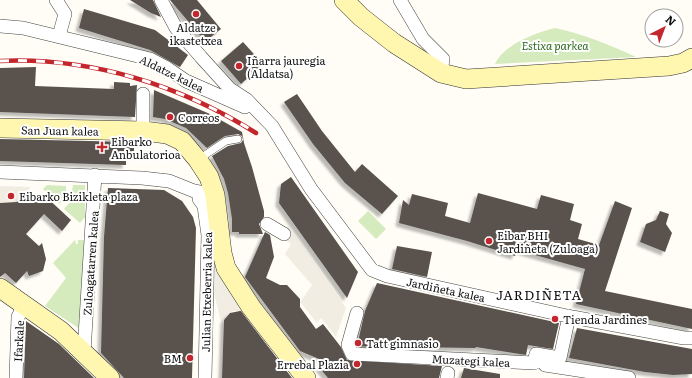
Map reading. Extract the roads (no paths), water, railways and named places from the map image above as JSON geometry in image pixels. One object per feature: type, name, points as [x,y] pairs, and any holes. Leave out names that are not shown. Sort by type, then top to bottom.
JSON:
[{"type":"street","points":[[56,0],[65,14],[59,36]]},
{"type":"street","name":"Aldatze kalea","points":[[161,0],[176,28],[196,51],[230,89],[247,100],[272,126],[311,189],[353,246]]},
{"type":"street","points":[[344,0],[361,17],[394,43],[441,72],[466,79],[669,66],[683,64],[692,58]]},
{"type":"street","points":[[400,0],[422,39],[443,59],[441,72]]},
{"type":"street","name":"Aldatze kalea","points":[[0,26],[23,28],[59,36],[150,60],[167,68],[186,81],[260,113]]},
{"type":"street","points":[[143,94],[143,131]]},
{"type":"street","name":"San Juan kalea","points":[[0,128],[143,131],[167,134]]},
{"type":"street","name":"Julian Etxeberria kalea","points":[[167,134],[182,141],[198,160],[209,177],[205,378]]},
{"type":"street","points":[[0,172],[95,175],[169,181],[194,191],[209,201]]},
{"type":"street","name":"Zuloagatarren kalea","points":[[84,352],[95,175]]},
{"type":"street","name":"Julian Etxeberria kalea","points":[[209,201],[226,268],[252,307],[306,378]]},
{"type":"street","points":[[267,224],[284,234]]},
{"type":"street","name":"Jardiñeta kalea","points":[[353,246],[372,270],[386,276],[569,316],[684,338],[692,338]]},
{"type":"street","points":[[0,288],[61,331],[110,378]]},
{"type":"street","name":"Ifarkale","points":[[16,378],[18,317],[24,305]]},
{"type":"street","name":"Muzategi kalea","points":[[357,313],[344,333],[352,354],[534,363]]},
{"type":"street","points":[[569,316],[560,358],[536,354],[534,363],[604,376],[629,378]]},
{"type":"lane","points":[[198,160],[226,141],[238,139]]},
{"type":"railway","points":[[0,61],[34,61],[68,64],[101,69],[134,78],[166,88],[197,101],[256,133]]},
{"type":"place","name":"Aldatze ikastetxea","points":[[196,14]]},
{"type":"place","name":"Iñarra jauregia (Aldatsa)","points":[[239,66]]},
{"type":"place","name":"Correos","points":[[170,117]]},
{"type":"place","name":"Eibarko Anbulatorioa","points":[[102,147]]},
{"type":"place","name":"Eibarko Bizikleta plaza","points":[[11,196]]},
{"type":"place","name":"Eibar BHI Jardiñeta (Zuloaga)","points":[[489,241]]},
{"type":"place","name":"Tienda Jardines","points":[[555,319]]},
{"type":"place","name":"Tatt gimnasio","points":[[358,343]]},
{"type":"place","name":"BM","points":[[190,358]]},
{"type":"place","name":"Errebal Plazia","points":[[357,364]]},
{"type":"district","name":"JARDIÑETA","points":[[539,294]]},
{"type":"park label","name":"Estixa parkea","points":[[555,45]]}]
